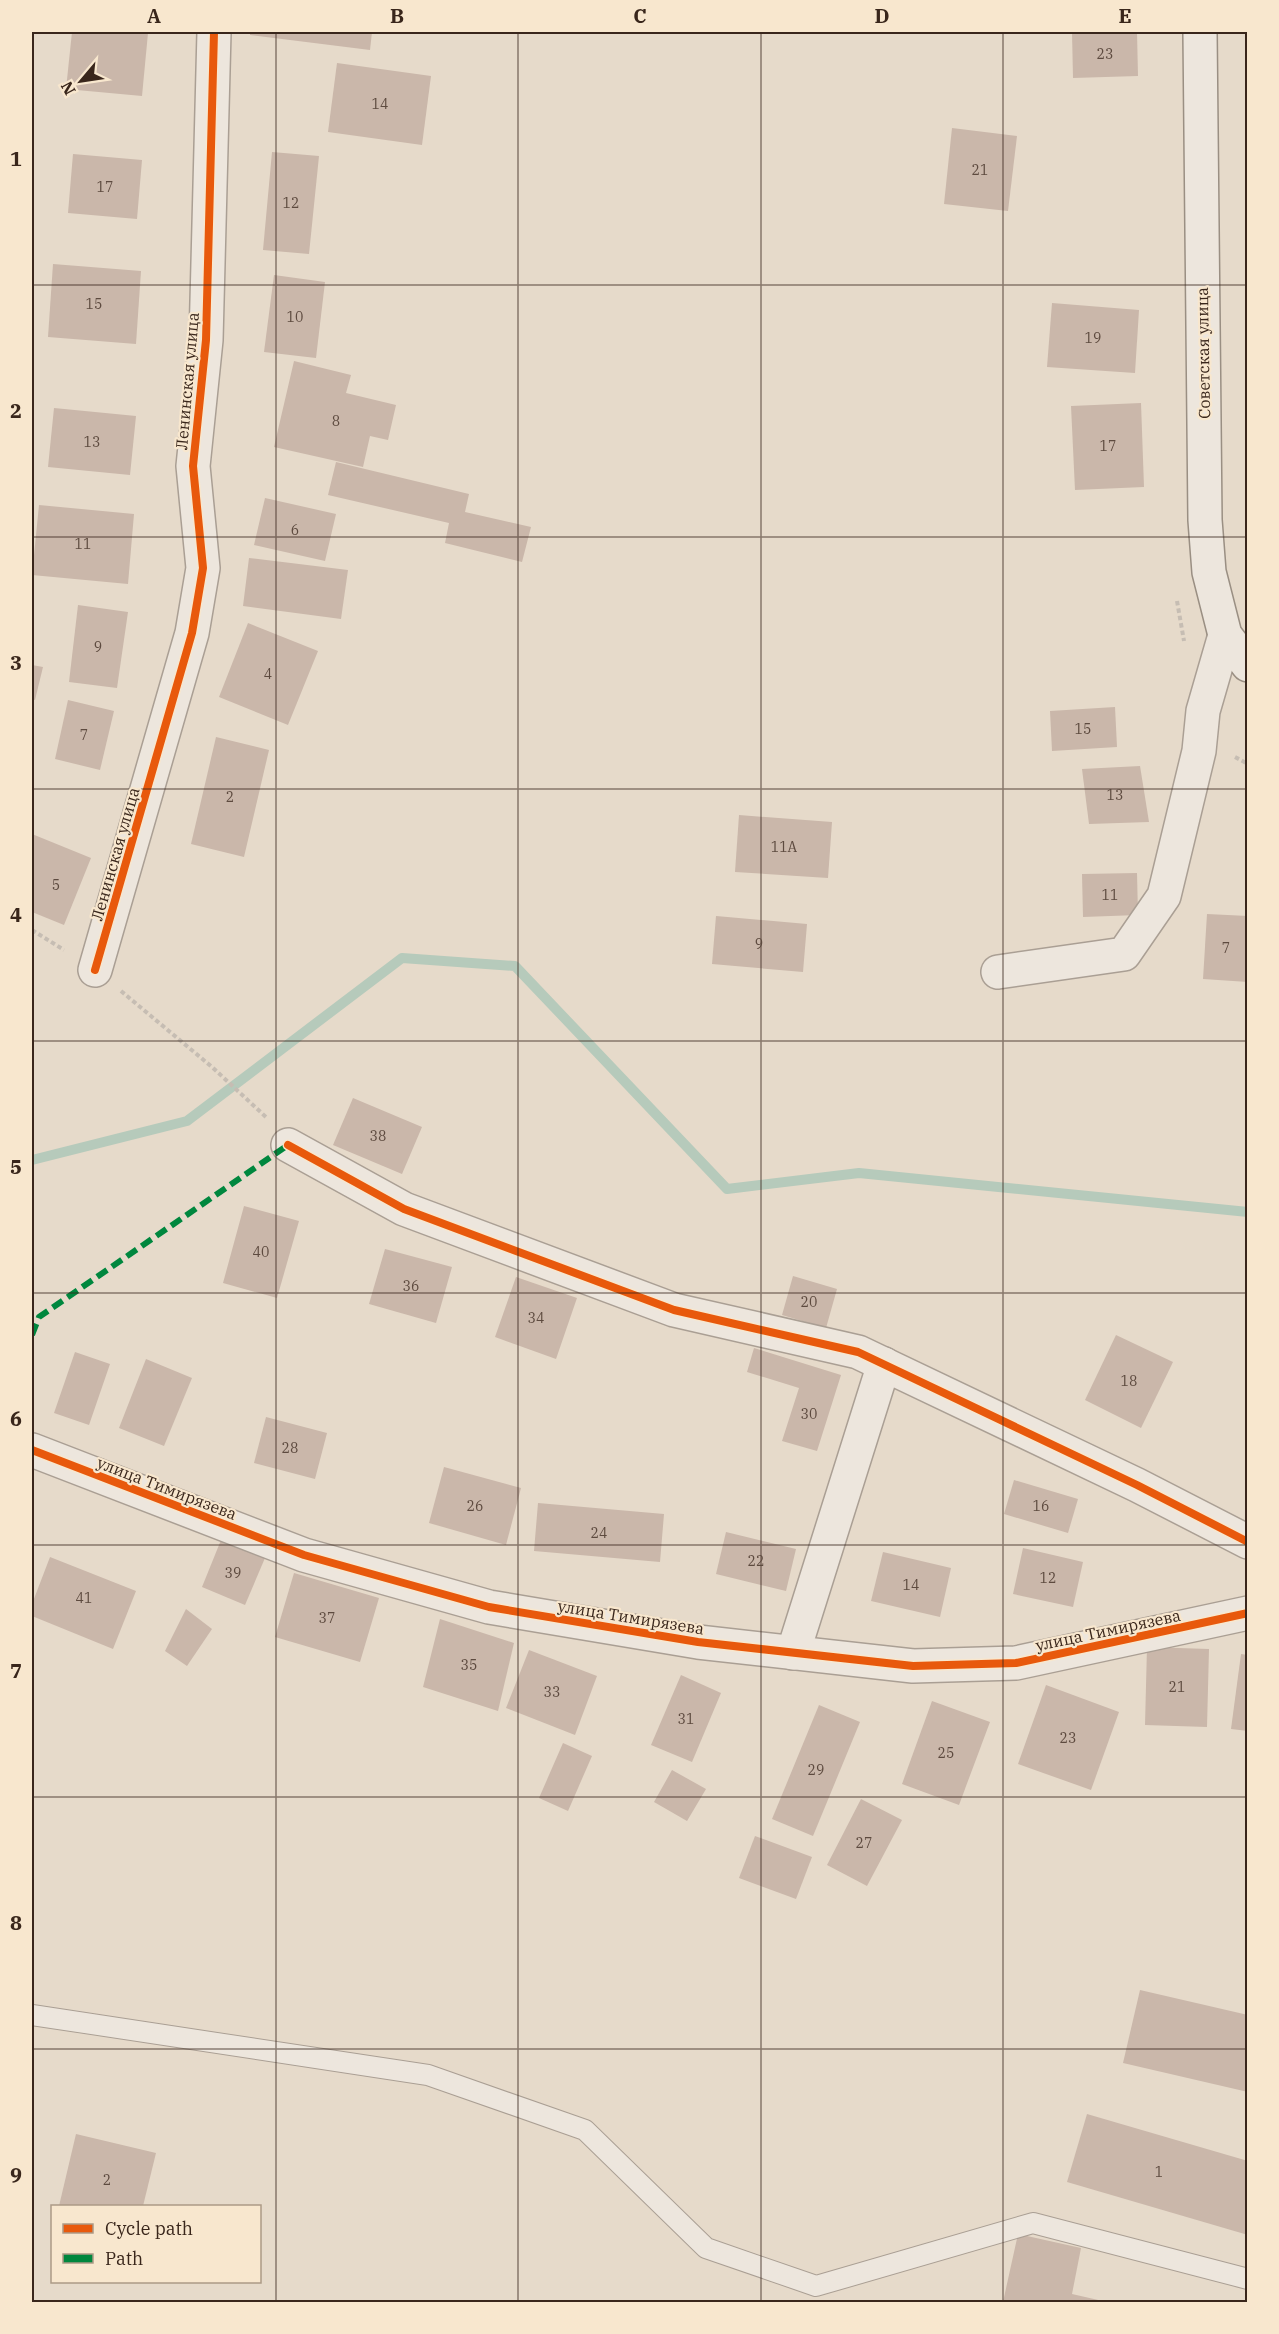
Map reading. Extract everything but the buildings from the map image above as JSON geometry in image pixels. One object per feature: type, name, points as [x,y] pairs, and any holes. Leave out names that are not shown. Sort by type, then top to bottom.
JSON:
[{"type":"street","name":"Ленинская улица","points":[[95,970],[192,633],[203,568],[193,466],[206,340],[214,32]]},
{"type":"street","name":"Советская улица","points":[[1200,32],[1205,520],[1209,572],[1225,635],[1248,665]]},
{"type":"street","points":[[998,972],[1124,954],[1164,896],[1199,751],[1203,711],[1225,635]]},
{"type":"street","points":[[280,1134],[405,1209],[675,1310],[858,1352],[1137,1485],[1248,1542]]},
{"type":"street","points":[[793,1653],[884,1364]]},
{"type":"street","name":"улица Тимирязева","points":[[32,1450],[304,1556],[489,1607],[698,1642],[913,1666],[1016,1663],[1248,1613]]},
{"type":"lane","points":[[32,2014],[428,2075],[585,2130],[706,2248],[816,2286],[1034,2223],[1248,2279]]},
{"type":"path","points":[[95,970],[212,1067],[280,1134]]},
{"type":"waterway","points":[[32,1160],[187,1121],[402,958],[515,966],[727,1189],[859,1173],[1248,1212]]},
{"type":"marked path","points":[[32,1335],[39,1317],[288,1145]]},
{"type":"cycle path","points":[[95,970],[192,633],[203,568],[193,466],[206,340],[214,32]]},
{"type":"cycle path","points":[[288,1145],[404,1209],[674,1310],[858,1352],[1137,1485],[1248,1542]]},
{"type":"cycle path","points":[[32,1450],[304,1555],[489,1607],[698,1642],[913,1666],[1016,1663],[1248,1613]]}]
